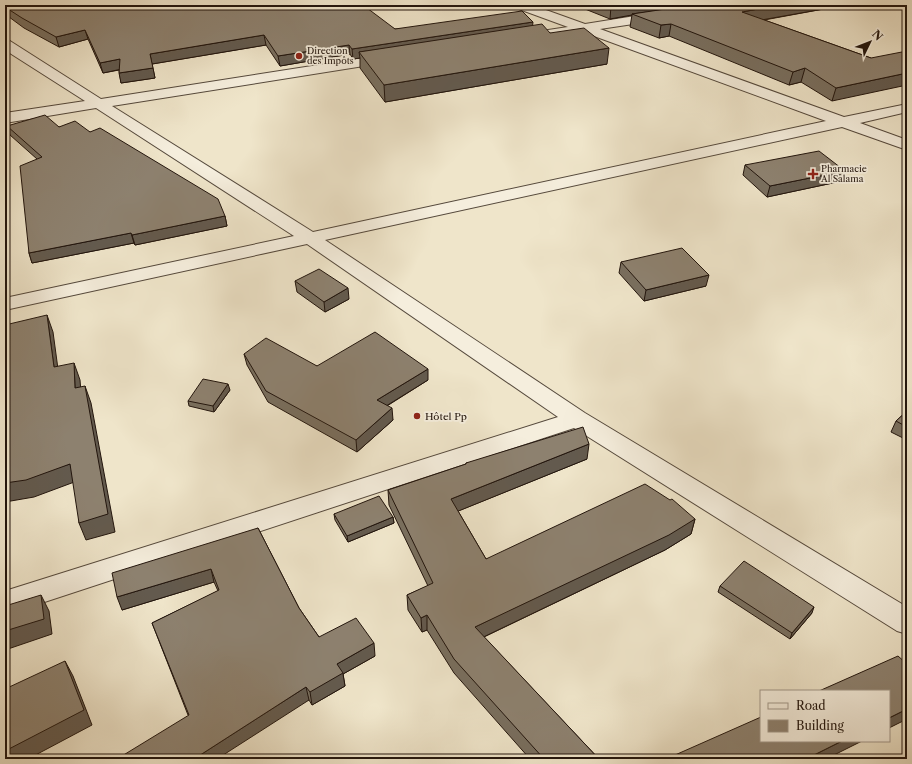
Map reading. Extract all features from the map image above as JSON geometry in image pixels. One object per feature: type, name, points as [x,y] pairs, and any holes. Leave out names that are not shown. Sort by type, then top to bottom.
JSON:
[{"type":"street","points":[[520,5],[907,145]]},
{"type":"street","points":[[503,40],[672,14]]},
{"type":"street","points":[[5,44],[310,238],[577,419],[907,622]]},
{"type":"street","points":[[5,118],[402,56]]},
{"type":"street","points":[[5,304],[907,108]]},
{"type":"street","points":[[5,603],[577,419]]},
{"type":"building","points":[[5,5],[345,5],[347,7],[363,5],[395,29],[522,11],[533,22],[352,49],[349,45],[278,56],[264,35],[150,54],[153,68],[119,73],[120,59],[100,63],[85,30],[56,37],[22,18],[5,7]]},
{"type":"building","points":[[692,5],[780,5],[742,12],[871,58],[907,51],[907,73],[836,88],[805,68],[793,72],[671,24],[661,25],[632,14]]},
{"type":"building","points":[[542,24],[550,33],[584,28],[609,48],[384,85],[359,52]]},
{"type":"building","points":[[45,115],[59,127],[75,121],[90,132],[100,128],[218,199],[225,216],[132,235],[131,233],[29,253],[20,166],[42,157],[7,126]]},
{"type":"building","points":[[819,151],[845,171],[770,186],[745,165]]},
{"type":"building","points":[[682,248],[709,275],[646,290],[621,262]]},
{"type":"building","points":[[319,269],[348,288],[324,302],[295,281]]},
{"type":"building","points":[[47,315],[54,367],[74,363],[75,388],[85,386],[108,514],[79,523],[70,464],[26,480],[5,483],[5,325]]},
{"type":"building","points":[[375,332],[428,369],[377,400],[392,408],[356,440],[266,391],[244,354],[266,338],[317,366]]},
{"type":"building","points":[[203,379],[228,384],[213,406],[188,401]]},
{"type":"building","points":[[907,411],[907,427],[896,421]]},
{"type":"building","points":[[583,427],[589,444],[451,499],[486,559],[645,484],[670,500],[672,499],[695,519],[669,535],[475,627],[599,759],[544,759],[454,659],[427,615],[421,618],[407,595],[433,583],[388,490],[466,463]]},
{"type":"building","points":[[379,496],[393,517],[347,536],[334,514]]},
{"type":"building","points":[[258,528],[299,608],[319,637],[356,618],[374,643],[337,664],[343,673],[310,692],[306,687],[194,759],[117,759],[189,715],[152,623],[219,590],[211,569],[117,597],[112,573]]},
{"type":"building","points":[[744,561],[814,607],[792,633],[720,586]]},
{"type":"building","points":[[41,595],[44,619],[5,631],[5,606]]},
{"type":"building","points":[[898,656],[907,664],[907,709],[890,718],[890,690],[821,690]]},
{"type":"building","points":[[65,661],[84,710],[5,751],[5,689]]},
{"type":"building","points":[[760,717],[760,742],[840,742],[806,759],[666,759]]},
{"type":"place","name":"Direction des Impôts","points":[[299,56]]},
{"type":"place","name":"Pharmacie Al Salama","points":[[813,174]]},
{"type":"place","name":"Hôtel Pp","points":[[417,416]]}]
